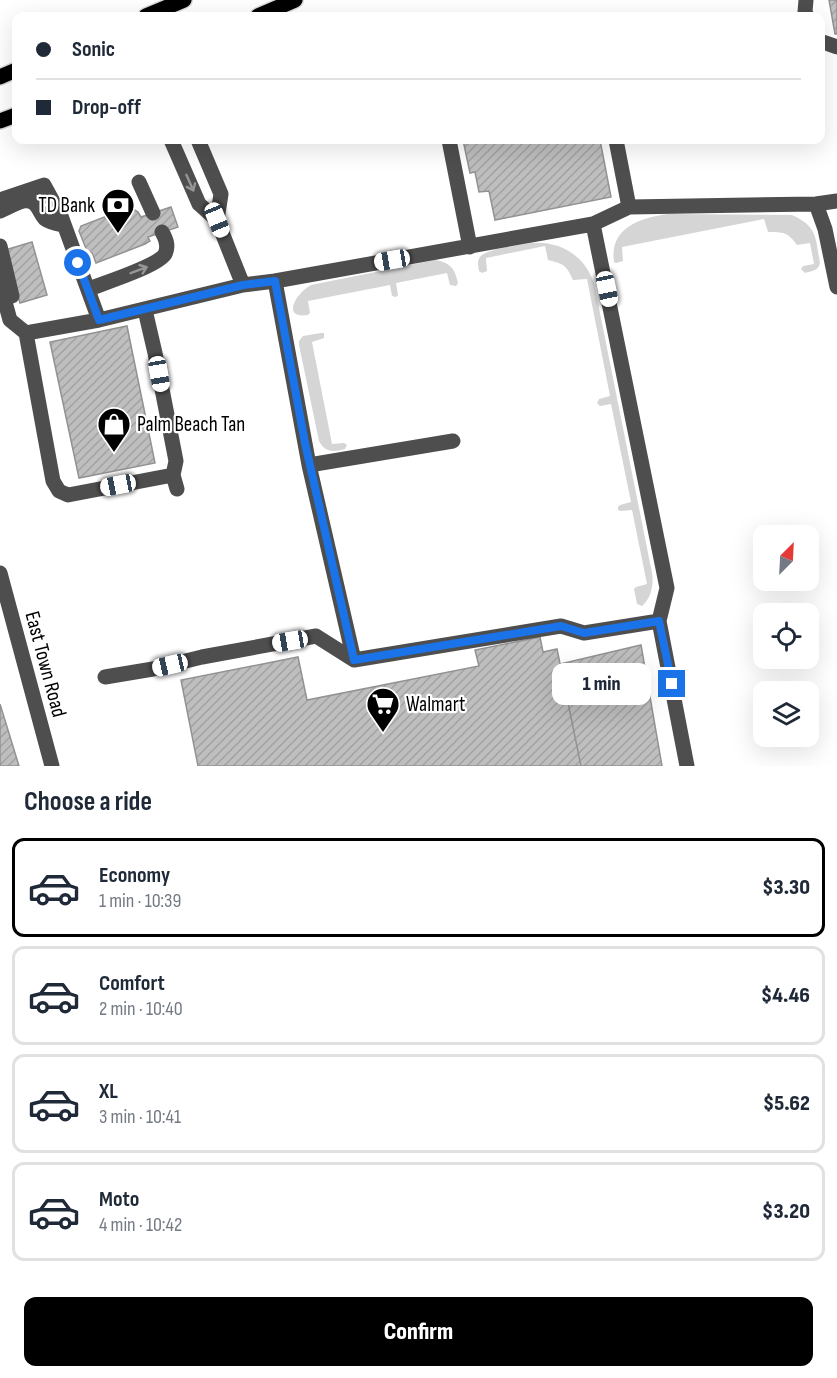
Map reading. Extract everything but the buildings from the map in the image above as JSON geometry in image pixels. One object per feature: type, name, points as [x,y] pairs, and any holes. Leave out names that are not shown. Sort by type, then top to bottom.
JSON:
[{"type":"main road","points":[[156,12],[184,0]]},
{"type":"main road","points":[[267,12],[295,0]]},
{"type":"street","points":[[173,144],[199,204],[217,220],[243,285]]},
{"type":"street","points":[[200,144],[221,194],[217,220]]},
{"type":"street","points":[[450,144],[470,246]]},
{"type":"street","points":[[617,144],[629,207]]},
{"type":"street","points":[[139,182],[153,213]]},
{"type":"street","points":[[0,200],[44,185],[61,216],[99,320]]},
{"type":"street","points":[[0,211],[24,201],[30,201],[40,210],[45,219],[64,225]]},
{"type":"street","points":[[26,333],[145,310],[243,285],[593,224],[629,207],[816,204],[837,201]]},
{"type":"street","points":[[816,204],[825,229],[837,287]]},
{"type":"street","points":[[593,224],[667,588],[659,621],[687,766]]},
{"type":"street","points":[[89,289],[151,265],[164,255],[167,244],[162,232]]},
{"type":"street","points":[[0,246],[14,306],[10,320]]},
{"type":"street","points":[[275,281],[309,465],[354,660]]},
{"type":"street","points":[[0,284],[10,320],[26,333],[53,481],[60,491],[68,495],[175,482],[176,461],[145,310]]},
{"type":"street","points":[[309,465],[453,441]]},
{"type":"street","name":"East Town Road","points":[[0,573],[52,766]]},
{"type":"street","points":[[105,677],[316,636],[354,660],[561,626],[584,633],[659,621]]},
{"type":"shaded area","points":[[667,214],[792,215],[807,224],[814,234],[820,263],[816,269],[805,273],[801,269],[803,266],[814,264],[810,243],[797,245],[791,237],[785,234],[768,232],[764,219],[622,247],[623,261],[614,262],[616,241],[621,233],[637,222]]},
{"type":"shaded area","points":[[531,243],[552,244],[570,252],[584,265],[594,283],[652,573],[651,591],[642,606],[637,604],[634,589],[647,584],[632,510],[618,510],[620,505],[631,502],[611,404],[600,406],[597,403],[599,399],[610,396],[587,279],[573,280],[564,265],[548,260],[545,246],[486,258],[487,271],[482,273],[479,271],[478,260],[483,254]]},
{"type":"shaded area","points":[[435,260],[451,267],[457,278],[456,286],[450,285],[447,273],[396,283],[398,295],[396,297],[392,296],[390,285],[308,301],[310,313],[308,315],[295,313],[293,309],[301,293],[311,285]]},
{"type":"shaded area","points":[[324,333],[324,338],[312,342],[332,444],[347,445],[345,449],[337,451],[327,450],[319,441],[299,345],[303,336]]},
{"type":"place","name":"TD Bank","points":[[118,234]]},
{"type":"place","name":"Palm Beach Tan","points":[[114,453]]},
{"type":"place","name":"Walmart","points":[[383,733]]},
{"type":"route","points":[[78,263],[99,320],[243,285],[275,281],[300,421],[354,660],[561,626],[584,633],[659,621],[672,684]]}]
